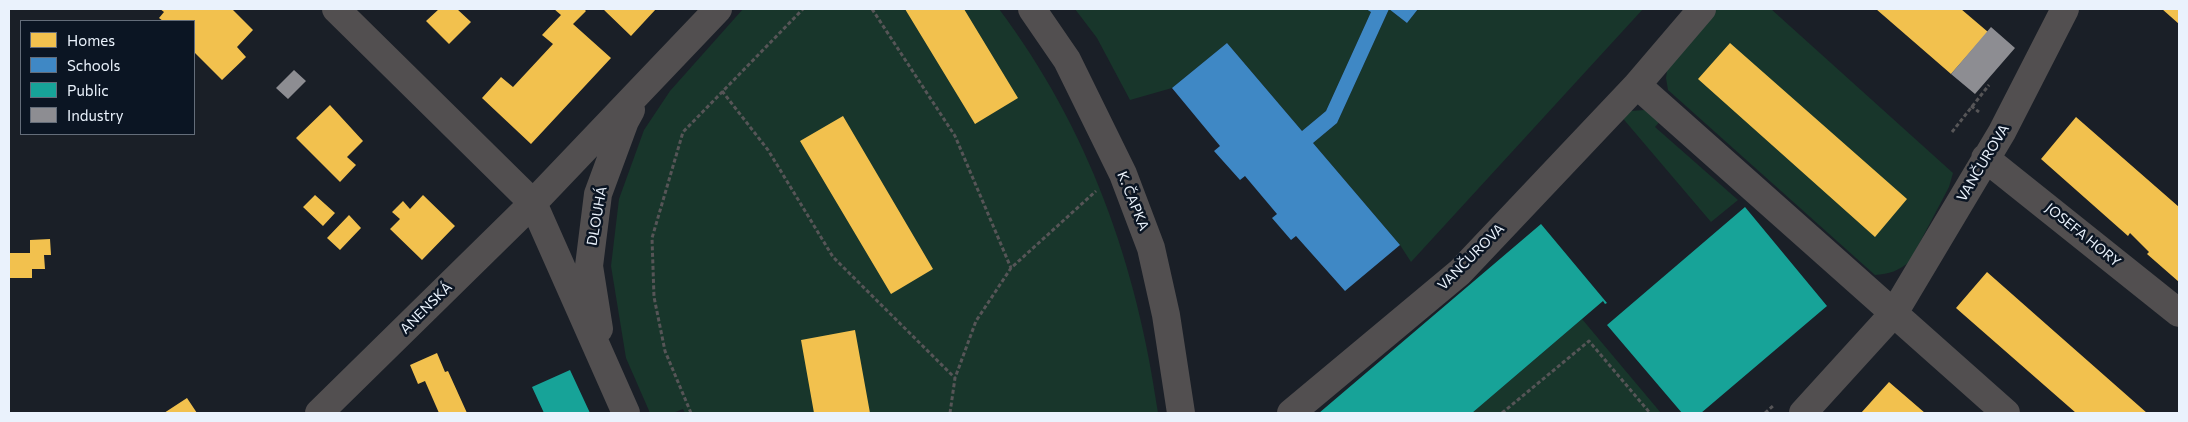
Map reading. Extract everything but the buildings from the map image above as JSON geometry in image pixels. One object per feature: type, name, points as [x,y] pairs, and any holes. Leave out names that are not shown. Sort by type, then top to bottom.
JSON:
[{"type":"street","points":[[336,9],[533,203]]},
{"type":"street","name":"ANENSKÁ","points":[[319,413],[533,203],[718,9]]},
{"type":"street","name":"K. ČAPKA","points":[[1032,9],[1071,69],[1123,174],[1151,248],[1166,315],[1180,413]]},
{"type":"street","name":"VANČUROVA","points":[[1290,413],[1460,272],[1637,85],[1702,9]]},
{"type":"street","name":"VANČUROVA","points":[[1803,413],[1894,312],[2002,132],[2065,9]]},
{"type":"street","name":"DLOUHÁ","points":[[604,365],[589,266],[598,194],[624,120],[653,77]]},
{"type":"street","points":[[1637,85],[2006,413]]},
{"type":"street","name":"JOSEFA HORY","points":[[1985,158],[2179,313]]},
{"type":"street","name":"DLOUHÁ","points":[[533,203],[626,413]]},
{"type":"path","points":[[691,413],[665,351],[654,297],[652,238],[683,132],[802,9]]},
{"type":"path","points":[[872,9],[955,136],[1011,268]]},
{"type":"path","points":[[722,91],[768,150],[833,257],[955,378]]},
{"type":"path","points":[[950,413],[955,378],[976,321],[1011,268],[1098,190]]},
{"type":"path","points":[[1502,413],[1588,341],[1650,413]]},
{"type":"green space","points":[[743,9],[999,9],[1031,55],[1059,102],[1104,200],[1137,304],[1149,358],[1158,413],[685,413],[683,409],[673,413],[650,413],[626,358],[611,266],[619,199],[644,130],[670,91]]},
{"type":"green space","points":[[1075,9],[1366,9],[1371,12],[1326,111],[1302,131],[1227,43],[1172,88],[1130,100],[1097,38]]},
{"type":"green space","points":[[1389,9],[1407,23],[1418,9],[1643,9],[1411,262],[1400,245],[1313,143],[1337,123]]},
{"type":"green space","points":[[1714,9],[1771,9],[1953,173],[1949,187],[1910,261],[1894,271],[1875,275],[1668,90],[1666,78],[1668,64]]},
{"type":"green space","points":[[1645,110],[1662,119],[1655,127],[1738,200],[1711,222],[1620,115],[1630,111]]},
{"type":"green space","points":[[1582,319],[1661,413],[1472,413]]}]
